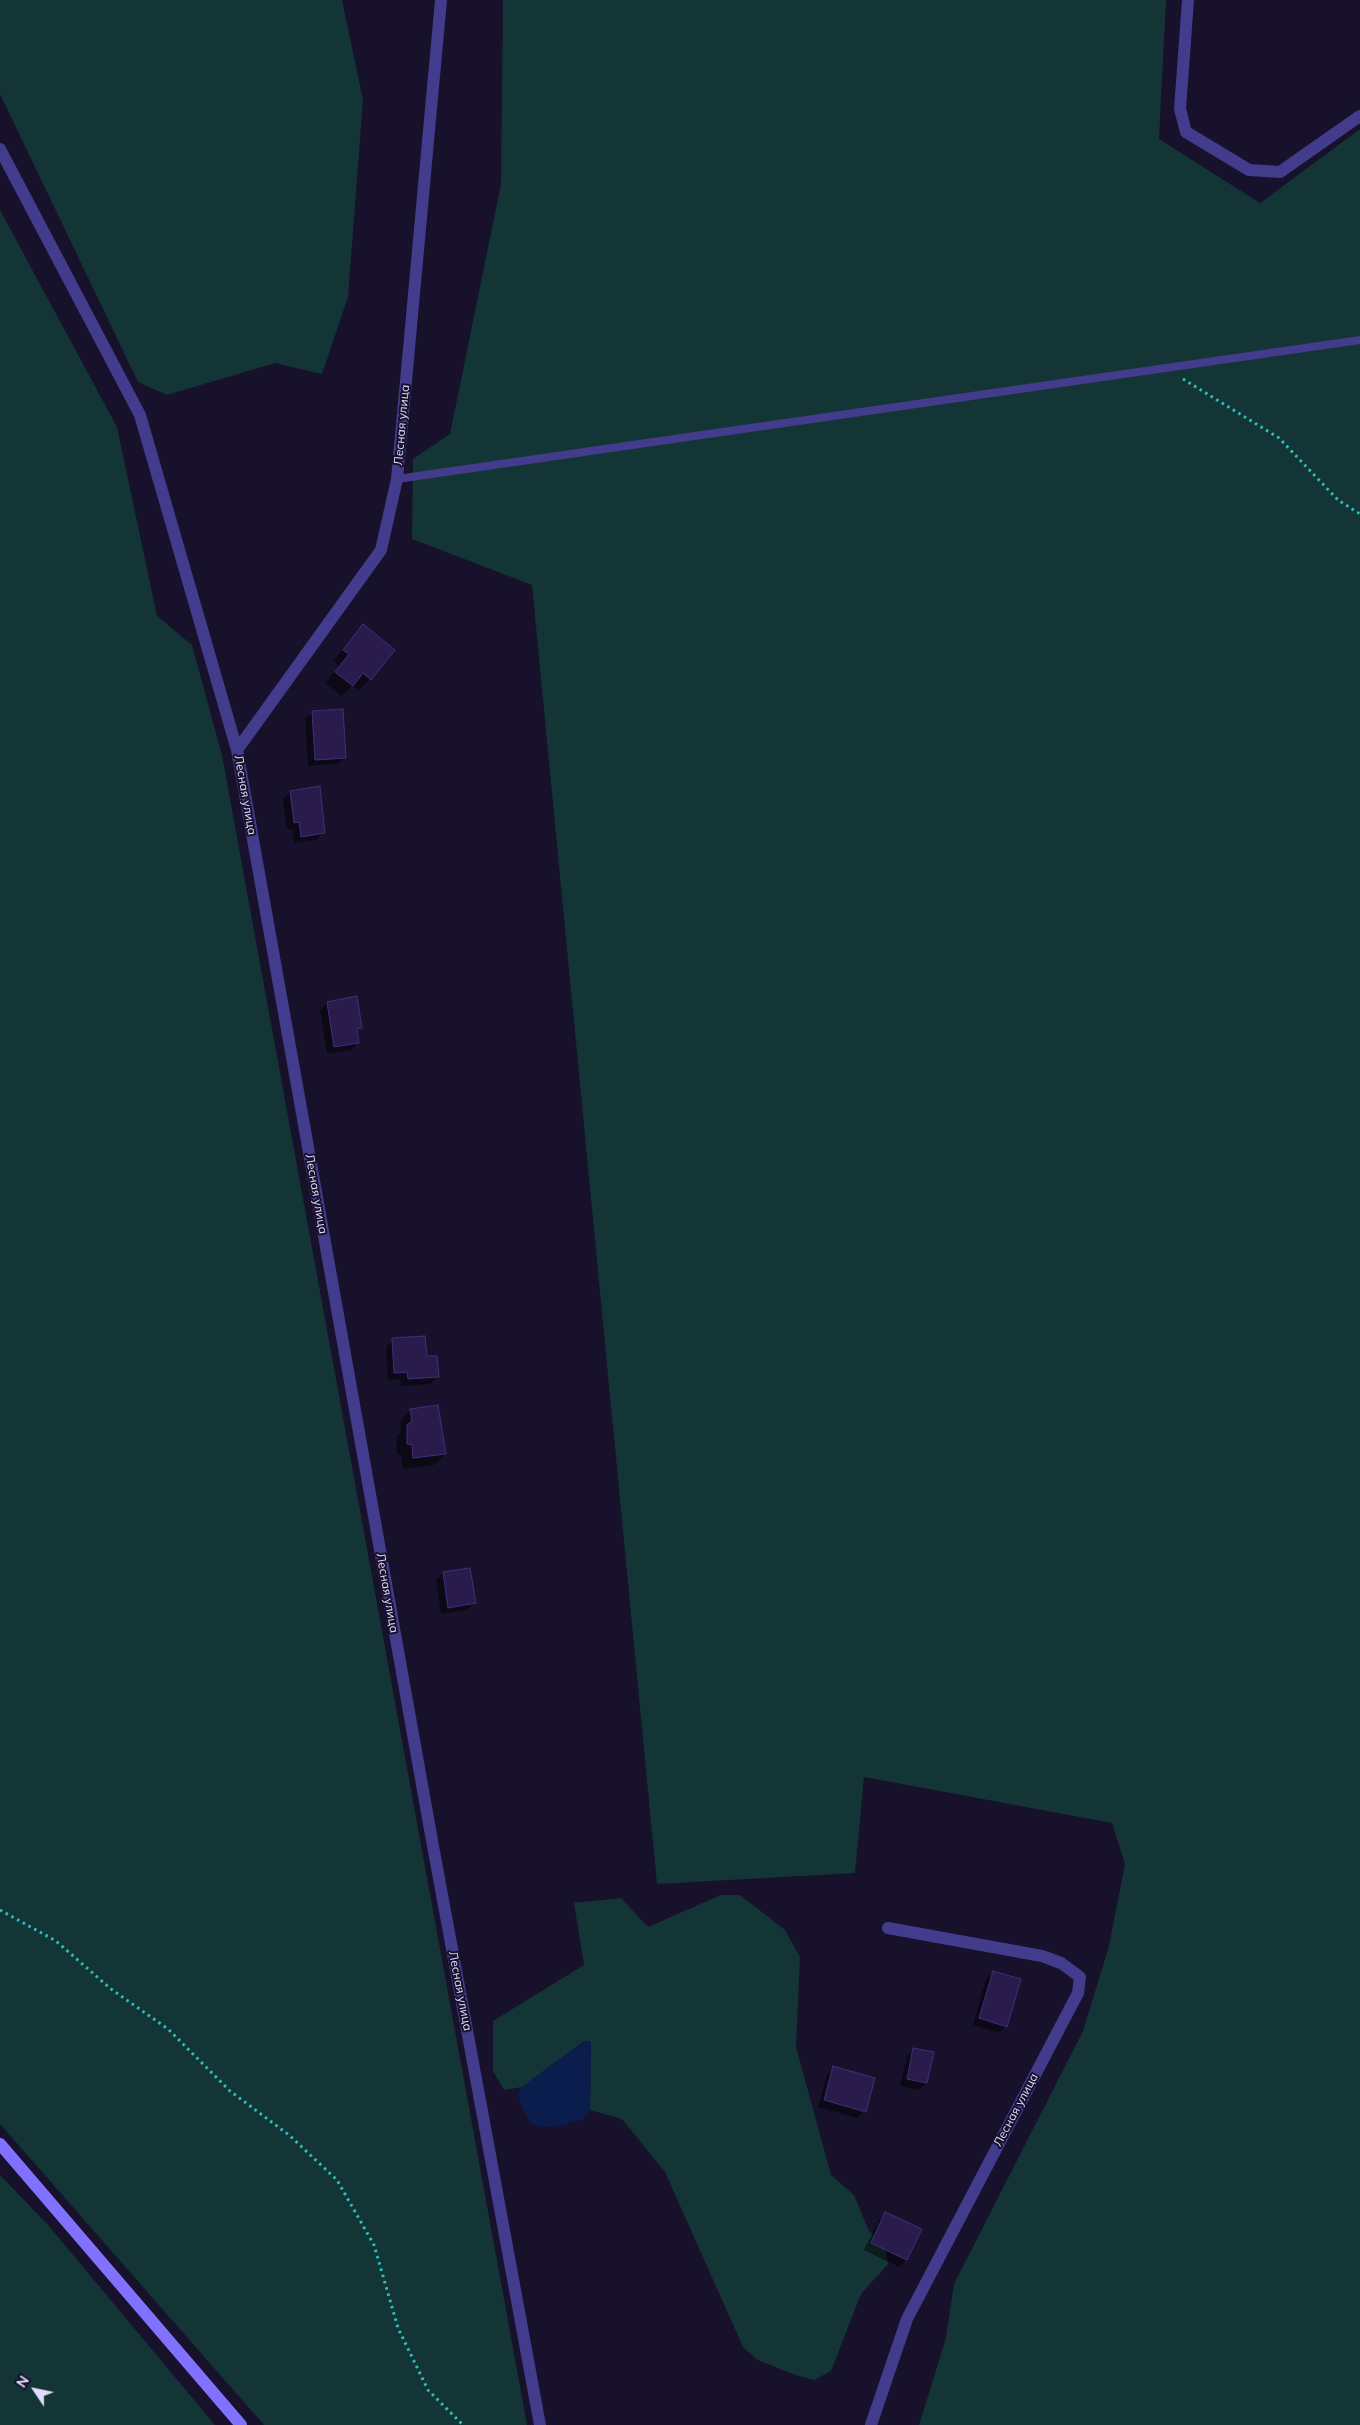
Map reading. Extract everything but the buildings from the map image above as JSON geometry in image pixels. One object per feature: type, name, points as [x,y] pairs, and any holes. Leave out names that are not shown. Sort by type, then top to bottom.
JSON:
[{"type":"street","name":"Лесная улица","points":[[441,0],[397,479],[382,550],[237,750],[434,1856],[540,2425]]},
{"type":"street","points":[[1188,0],[1180,109],[1186,132],[1249,170],[1280,172],[1360,116]]},
{"type":"street","points":[[0,149],[140,415],[237,750]]},
{"type":"street","name":"Лесная улица","points":[[871,2425],[907,2319],[1078,1992],[1080,1978],[1060,1963],[1042,1956],[888,1928]]},
{"type":"street","points":[[0,2144],[241,2425]]},
{"type":"lane","points":[[397,479],[1360,340]]},
{"type":"path","points":[[1164,367],[1279,438],[1338,500],[1360,514]]},
{"type":"path","points":[[0,1910],[56,1941],[111,1989],[168,2029],[230,2091],[289,2136],[337,2180],[374,2245],[398,2328],[428,2390],[463,2425]]},
{"type":"green space","points":[[0,0],[342,0],[363,100],[348,297],[322,374],[275,363],[167,395],[138,382],[0,94]]},
{"type":"green space","points":[[503,0],[1166,0],[1159,139],[1260,203],[1360,129],[1360,2425],[919,2425],[946,2338],[954,2284],[1083,2031],[1109,1946],[1125,1864],[1112,1823],[864,1777],[855,1873],[657,1884],[532,585],[412,539],[413,459],[450,434],[501,184]]},
{"type":"green space","points":[[0,210],[117,427],[157,616],[192,645],[222,755],[527,2425],[264,2425],[0,2124]]},
{"type":"green space","points":[[721,1895],[740,1895],[785,1930],[800,1957],[796,2047],[831,2175],[854,2195],[869,2231],[885,2244],[888,2264],[861,2294],[831,2371],[814,2380],[795,2375],[758,2360],[743,2347],[665,2172],[622,2119],[590,2110],[591,2042],[584,2041],[522,2087],[504,2090],[493,2071],[493,2021],[584,1965],[574,1903],[621,1898],[648,1927]]},
{"type":"green space","points":[[0,2175],[48,2225],[215,2425],[0,2425]]},
{"type":"water","points":[[584,2041],[591,2042],[590,2110],[583,2119],[559,2126],[541,2127],[531,2124],[518,2096],[522,2087]]}]
